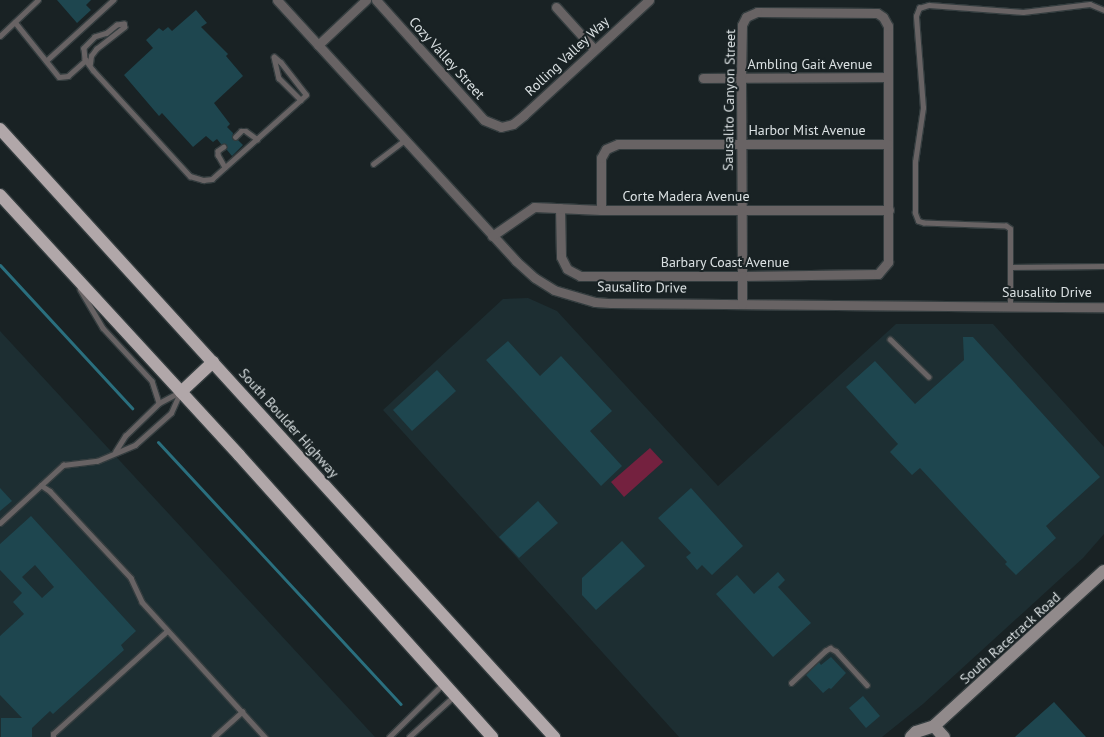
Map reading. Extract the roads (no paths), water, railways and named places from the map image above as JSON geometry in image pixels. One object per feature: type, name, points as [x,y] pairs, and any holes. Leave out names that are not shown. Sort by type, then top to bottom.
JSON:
[{"type":"main road","name":"South Boulder Highway","points":[[0,129],[554,737]]},
{"type":"main road","points":[[0,196],[181,392],[492,737]]},
{"type":"main road","points":[[181,392],[213,362]]},
{"type":"main road","name":"South Racetrack Road","points":[[911,737],[916,732],[934,732],[1104,571]]},
{"type":"main road","points":[[934,732],[944,737]]},
{"type":"street","name":"Sausalito Drive","points":[[276,0],[492,236],[535,278],[554,290],[575,297],[611,303],[1104,307]]},
{"type":"street","points":[[318,45],[366,0]]},
{"type":"street","name":"Cozy Valley Street","points":[[376,0],[484,120],[501,127]]},
{"type":"street","name":"Rolling Valley Way","points":[[501,127],[513,124],[524,115],[649,0]]},
{"type":"street","points":[[556,7],[594,49]]},
{"type":"street","name":"Sausalito Canyon Street","points":[[742,304],[741,78],[742,25],[746,17],[757,12],[877,13],[883,17],[888,26],[888,77]]},
{"type":"street","points":[[888,77],[888,210]]},
{"type":"street","name":"Ambling Gait Avenue","points":[[703,78],[888,77]]},
{"type":"street","name":"Harbor Mist Avenue","points":[[601,210],[601,158],[606,149],[618,144],[888,144]]},
{"type":"street","name":"Corte Madera Avenue","points":[[492,236],[534,207],[601,210],[888,210]]},
{"type":"street","name":"Barbary Coast Avenue","points":[[560,208],[561,257],[567,269],[580,276],[878,274],[883,271],[888,262],[888,210]]},
{"type":"lane","points":[[0,36],[38,0]]},
{"type":"lane","points":[[46,61],[113,0]]},
{"type":"lane","points":[[1010,307],[1010,229],[1006,226],[924,223],[918,221],[915,213],[915,162],[923,108],[916,16],[919,8],[929,5],[1023,12],[1090,4],[1102,7],[1104,10]]},
{"type":"lane","points":[[15,22],[59,77],[68,76],[88,62],[96,49],[124,27],[124,24],[117,25],[88,44],[84,48],[83,54],[88,62],[190,176],[203,180],[212,179],[301,100],[306,95],[281,63],[274,58],[280,78],[301,100]]},
{"type":"lane","points":[[236,136],[242,131],[246,131],[257,139]]},
{"type":"lane","points":[[373,164],[404,140]]},
{"type":"lane","points":[[224,147],[218,151],[218,155],[225,167]]},
{"type":"lane","points":[[1010,267],[1104,266]]},
{"type":"lane","points":[[67,269],[103,328],[152,381],[158,402]]},
{"type":"lane","points":[[890,340],[929,377]]},
{"type":"lane","points":[[114,453],[125,436],[158,402],[181,392]]},
{"type":"lane","points":[[0,523],[63,465],[96,461],[135,445],[171,413],[181,392]]},
{"type":"lane","points":[[41,485],[50,491],[131,578],[142,602],[265,737]]},
{"type":"lane","points":[[53,737],[53,734],[168,631]]},
{"type":"lane","points":[[790,683],[825,650],[830,648],[836,651],[867,685]]},
{"type":"lane","points":[[389,737],[444,683]]},
{"type":"lane","points":[[409,737],[455,696]]},
{"type":"lane","points":[[214,737],[242,712]]},
{"type":"waterway","points":[[0,265],[132,408]]},
{"type":"waterway","points":[[158,442],[401,704]]}]
